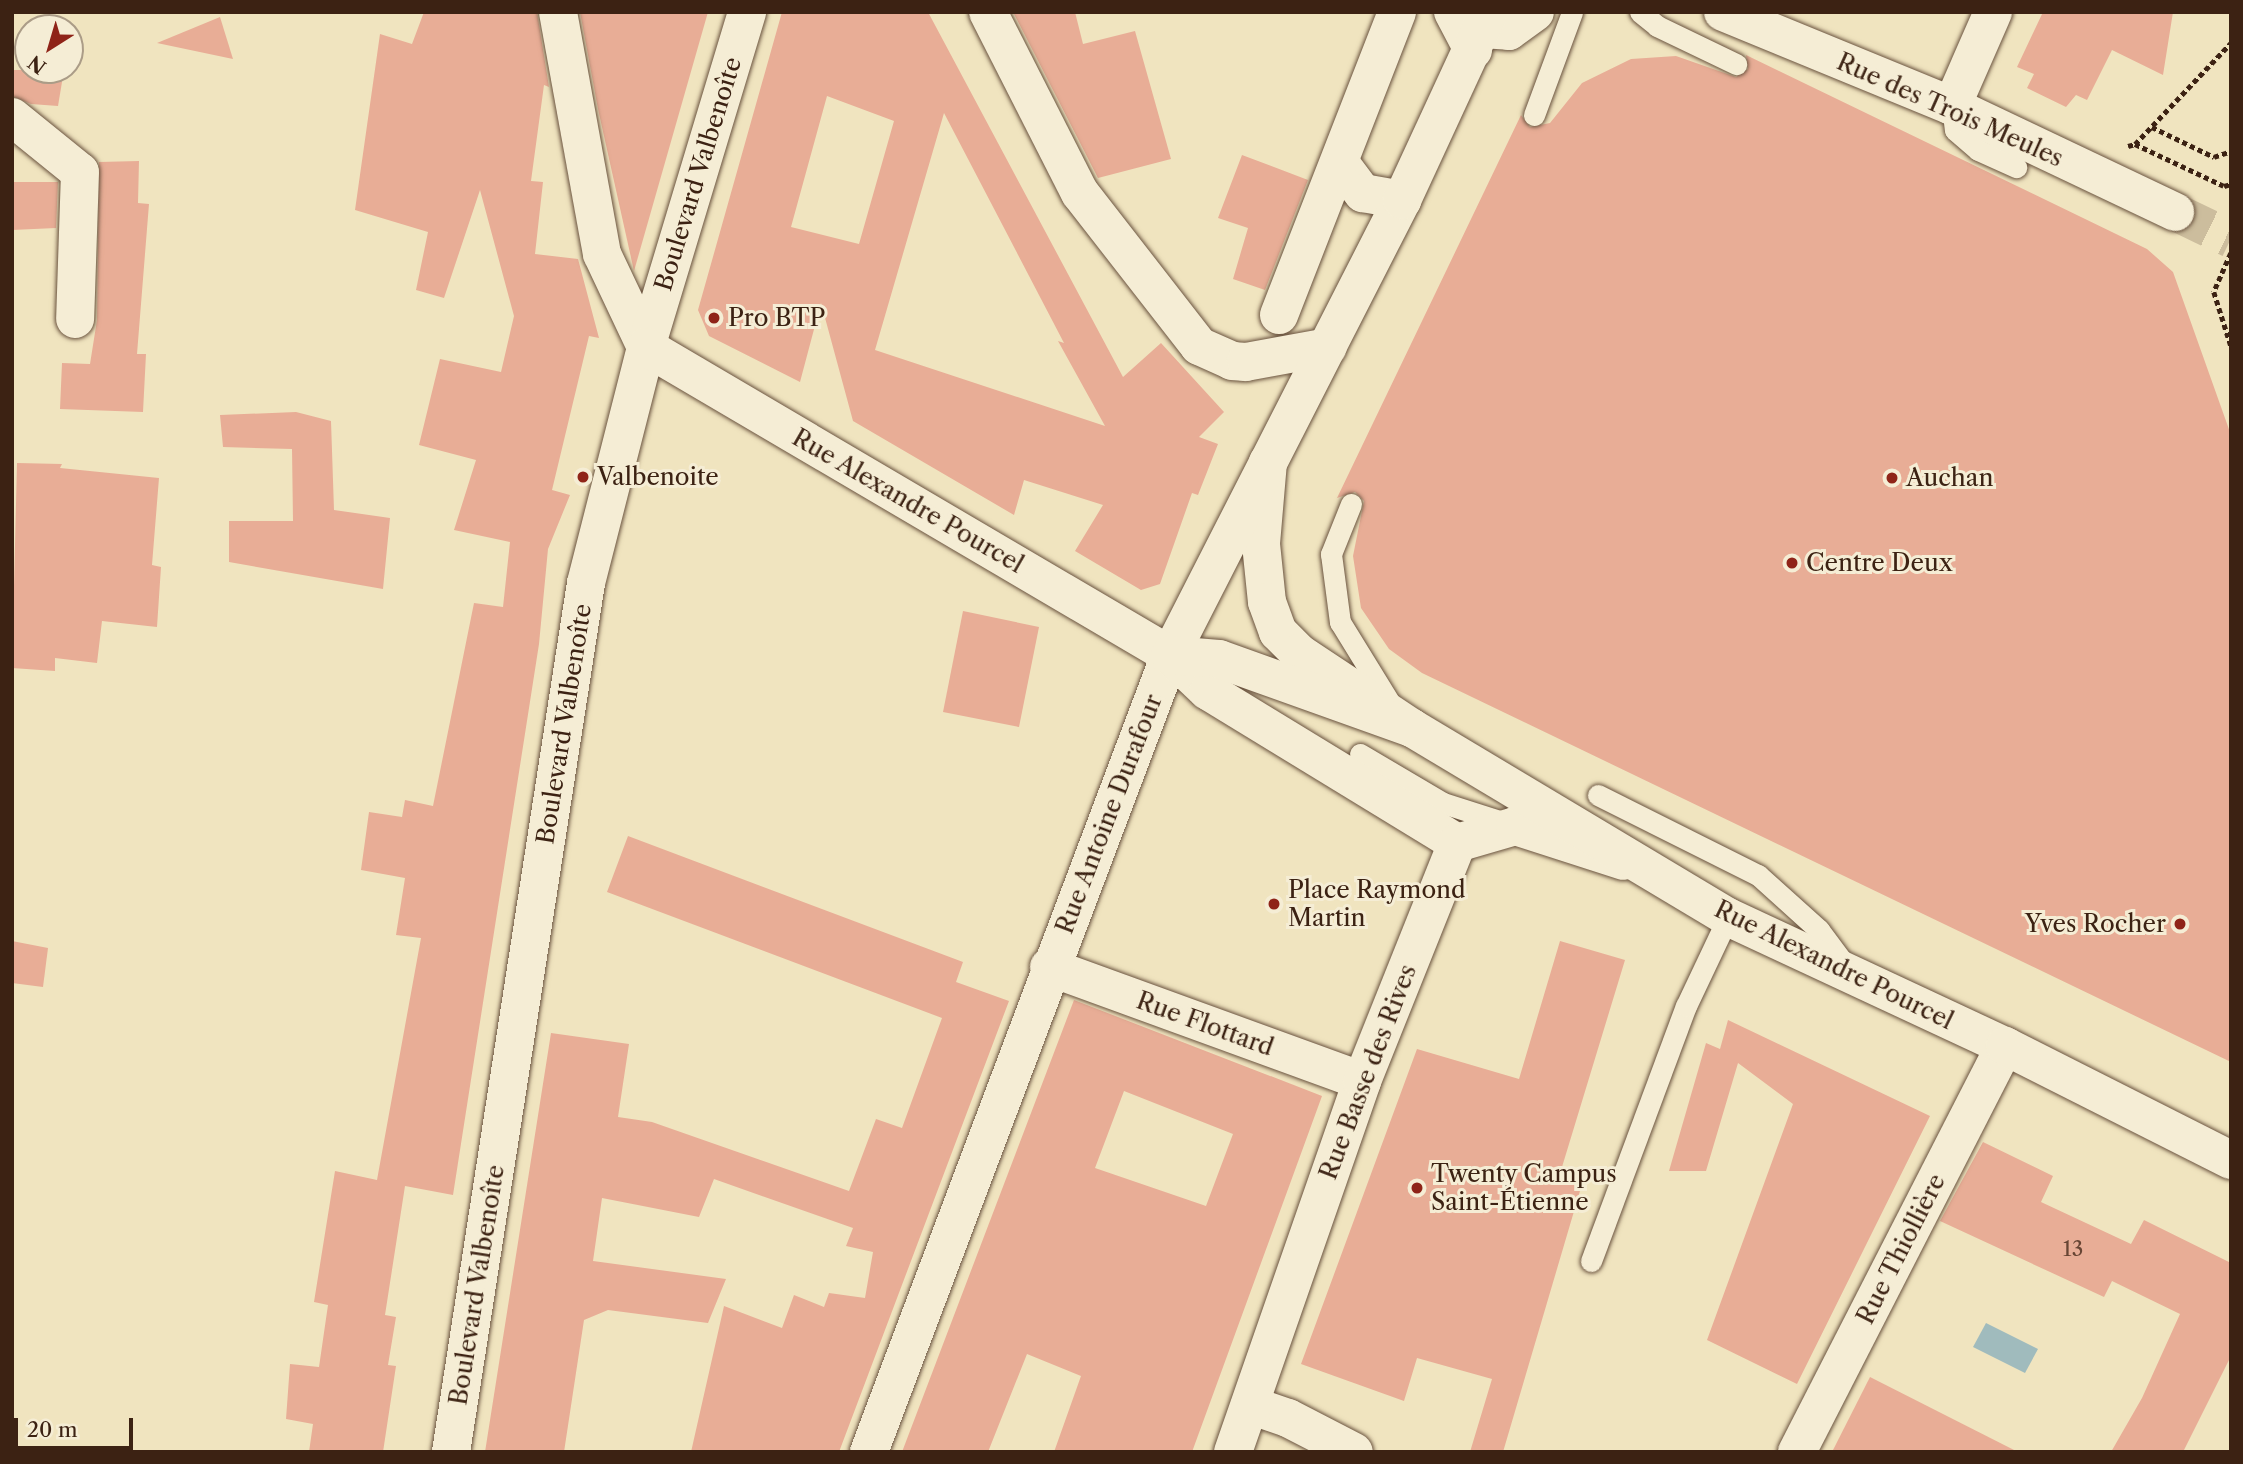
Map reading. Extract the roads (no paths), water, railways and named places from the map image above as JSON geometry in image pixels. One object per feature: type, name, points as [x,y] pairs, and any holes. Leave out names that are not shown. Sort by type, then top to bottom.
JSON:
[{"type":"street","points":[[558,12],[602,254],[646,347]]},
{"type":"street","name":"Boulevard Valbenoîte","points":[[451,1452],[586,583],[646,347],[747,12]]},
{"type":"street","points":[[988,12],[1080,193],[1199,346],[1231,361],[1246,362],[1328,347]]},
{"type":"street","points":[[1279,315],[1397,12]]},
{"type":"street","name":"Rue Antoine Durafour","points":[[869,1452],[1049,967],[1170,655],[1402,200],[1474,26],[1509,31],[1535,12]]},
{"type":"street","name":"Rue des Trois Meules","points":[[1723,12],[1952,106],[2175,212]]},
{"type":"street","points":[[1952,106],[1993,12]]},
{"type":"street","points":[[12,117],[80,172],[75,320]]},
{"type":"street","points":[[1340,163],[1363,193],[1402,200]]},
{"type":"street","name":"Rue Alexandre Pourcel","points":[[646,347],[1170,655],[1208,691],[1457,843]]},
{"type":"street","name":"Rue Alexandre Pourcel","points":[[1268,462],[1261,544],[1267,602],[1278,632],[1325,671],[1412,728],[1648,866],[1728,917],[2005,1046],[2231,1160]]},
{"type":"street","name":"Rue Alexandre Pourcel","points":[[1170,655],[1219,659],[1412,728]]},
{"type":"street","points":[[1457,843],[1515,826],[1598,856],[1648,866]]},
{"type":"street","name":"Rue Basse des Rives","points":[[1233,1452],[1362,1081],[1457,843]]},
{"type":"street","name":"Rue Flottard","points":[[1049,967],[1362,1081]]},
{"type":"street","name":"Rue Thiollière","points":[[1797,1452],[2005,1046]]},
{"type":"street","points":[[1250,1405],[1288,1418],[1354,1452]]},
{"type":"lane","points":[[1534,115],[1572,12]]},
{"type":"lane","points":[[1640,12],[1657,26],[1736,64]]},
{"type":"lane","points":[[1952,106],[1955,130],[1978,150],[2016,167]]},
{"type":"lane","points":[[1351,504],[1331,554],[1340,622],[1372,679],[1412,728]]},
{"type":"lane","points":[[1360,754],[1443,803],[1515,826]]},
{"type":"lane","points":[[1598,795],[1758,875],[1819,930],[1851,972]]},
{"type":"lane","points":[[1591,1261],[1686,1006],[1728,917]]},
{"type":"water","points":[[1986,1323],[2038,1349],[2025,1373],[1973,1347]]},
{"type":"tunnel","points":[[2175,212],[2231,239]]},
{"type":"place","name":"Pro BTP","points":[[714,318]]},
{"type":"place","name":"Valbenoite","points":[[583,477]]},
{"type":"place","name":"Auchan","points":[[1892,478]]},
{"type":"place","name":"Centre Deux","points":[[1792,563]]},
{"type":"place","name":"Place Raymond Martin","points":[[1274,904]]},
{"type":"place","name":"Yves Rocher","points":[[2180,924]]},
{"type":"place","name":"Twenty Campus Saint-Étienne","points":[[1417,1188]]}]
